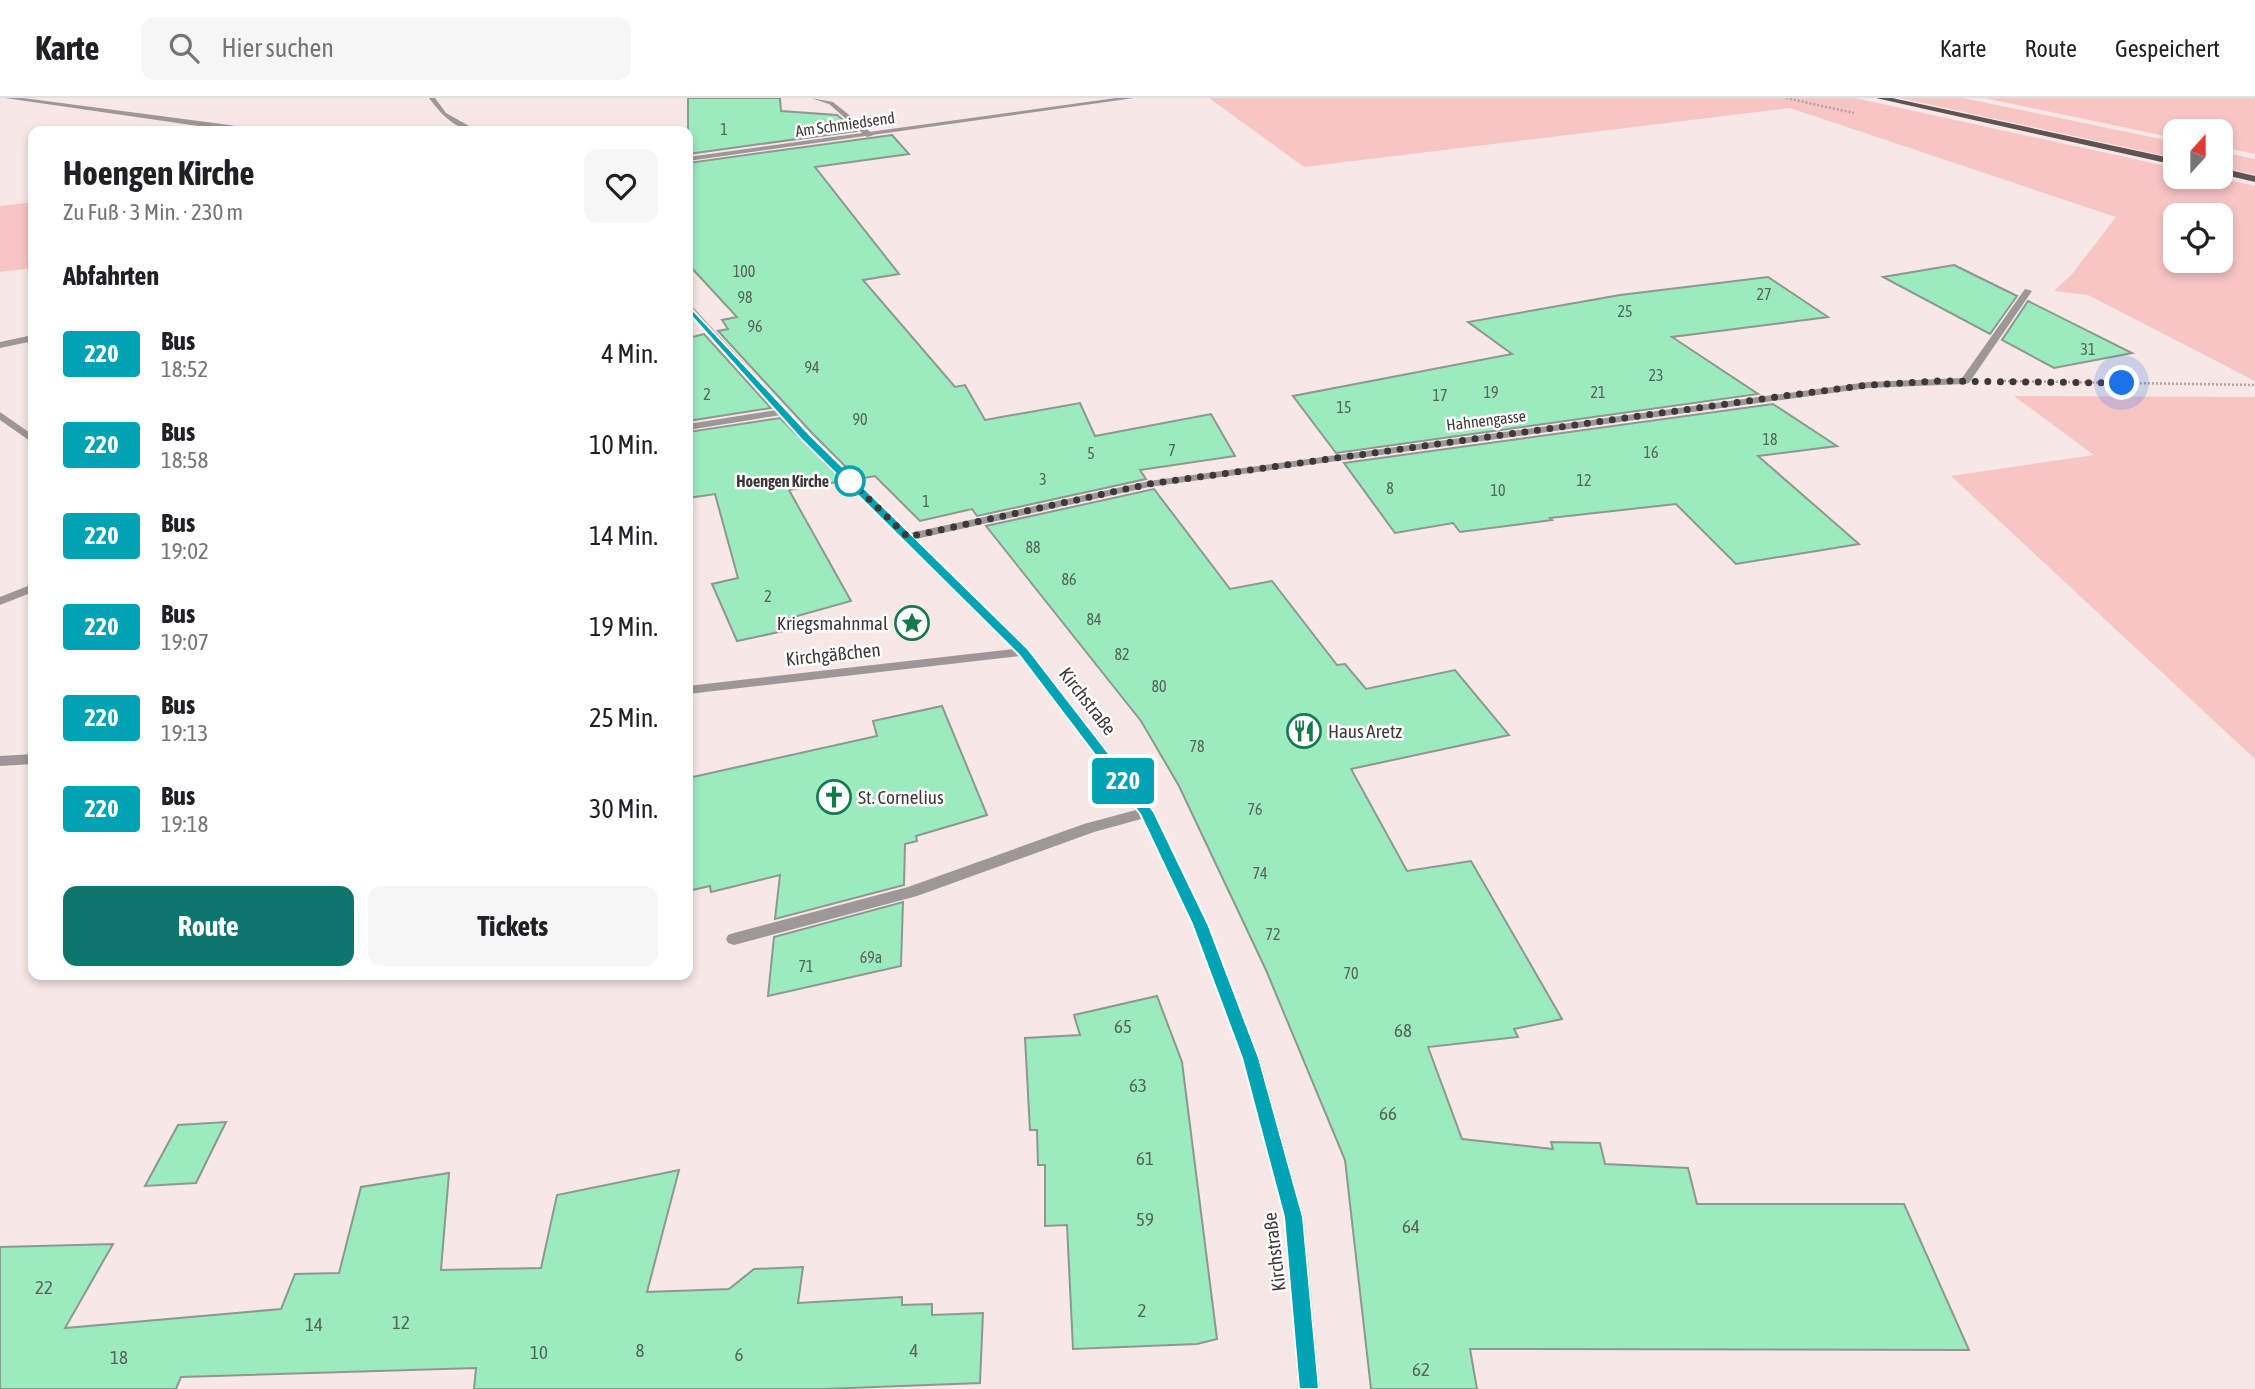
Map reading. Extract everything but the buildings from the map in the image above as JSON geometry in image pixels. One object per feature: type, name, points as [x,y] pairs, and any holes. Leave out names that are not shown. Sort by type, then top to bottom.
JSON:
[{"type":"main road","points":[[1880,98],[2163,159]]},
{"type":"main road","points":[[2233,174],[2255,179]]},
{"type":"street","points":[[8,98],[212,126]]},
{"type":"street","points":[[432,98],[444,114],[465,126]]},
{"type":"street","points":[[814,98],[831,103],[870,135]]},
{"type":"street","name":"Am Schmiedsend","points":[[693,158],[1131,98]]},
{"type":"street","points":[[1965,381],[2028,292]]},
{"type":"street","name":"Kirchstraße","points":[[693,313],[782,412],[1024,652],[1146,812],[1200,924],[1251,1058],[1294,1217],[1309,1389]]},
{"type":"street","points":[[0,345],[28,339]]},
{"type":"street","name":"Hahnengasse","points":[[908,537],[1096,494],[1256,467],[1868,385],[1965,381]]},
{"type":"street","points":[[693,426],[782,412]]},
{"type":"street","points":[[0,415],[28,436]]},
{"type":"street","points":[[0,601],[28,590]]},
{"type":"street","name":"Kirchgäßchen","points":[[693,689],[1024,652]]},
{"type":"street","points":[[0,761],[28,759]]},
{"type":"street","points":[[734,939],[911,892],[1089,828],[1146,812]]},
{"type":"path","points":[[1965,381],[2255,385]]},
{"type":"shaded area","points":[[1209,98],[1855,98],[2163,165],[2163,189],[2233,189],[2233,181],[2255,186],[2255,381],[2088,295],[2054,291],[2072,274],[2116,217],[1790,108],[1304,167]]},
{"type":"shaded area","points":[[1900,98],[1963,98],[2163,140],[2163,155]]},
{"type":"shaded area","points":[[1984,98],[2255,98],[2255,154],[2233,149],[2233,119],[2163,119],[2163,135]]},
{"type":"shaded area","points":[[2233,154],[2255,159],[2255,175],[2233,170]]},
{"type":"shaded area","points":[[28,203],[28,269],[0,272],[0,206]]},
{"type":"shaded area","points":[[2014,396],[2255,397],[2255,759],[1951,476],[2094,455]]},
{"type":"bus line","name":"220","points":[[693,313],[806,438],[1024,652],[1146,812],[1200,924],[1251,1058],[1294,1217],[1309,1389]]},
{"type":"place","name":"Hoengen Kirche","points":[[850,481]]},
{"type":"place","name":"Kriegsmahnmal","points":[[912,623]]},
{"type":"place","name":"Haus Aretz","points":[[1304,731]]},
{"type":"place","name":"St. Cornelius","points":[[834,797]]},
{"type":"route","points":[[850,481],[846,477],[908,537],[1096,494],[1256,467],[1868,385],[1939,381],[2122,383]]}]
